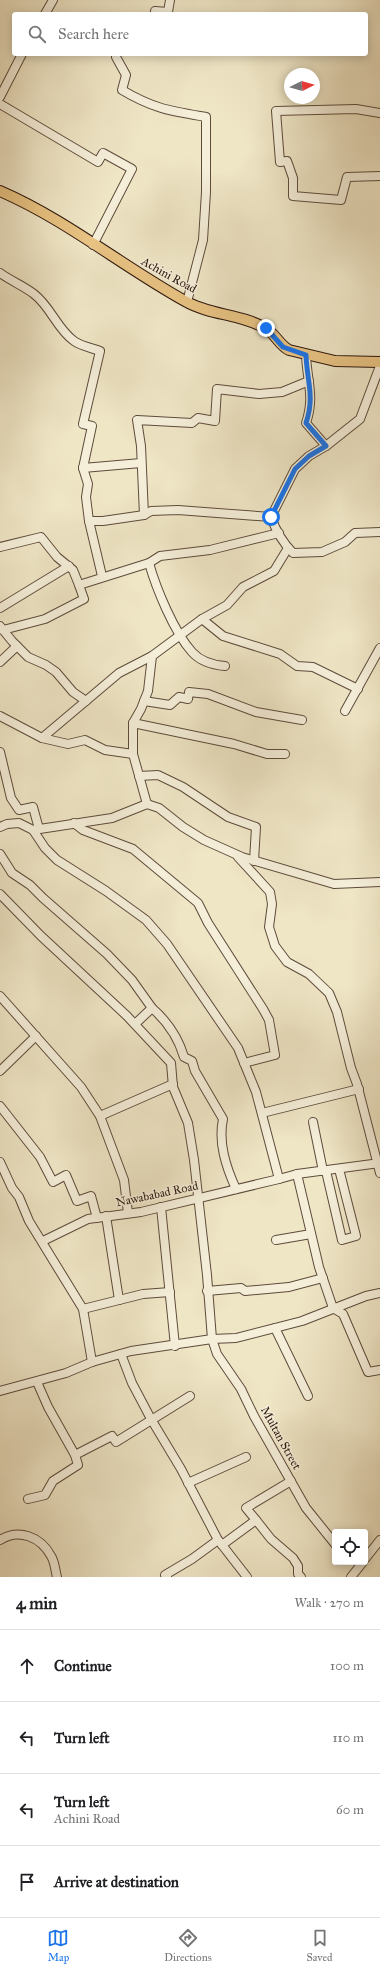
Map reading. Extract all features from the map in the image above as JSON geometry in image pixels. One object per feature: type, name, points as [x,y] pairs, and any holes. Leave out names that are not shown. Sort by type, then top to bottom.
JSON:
[{"type":"main road","name":"Achini Road","points":[[0,191],[37,209],[187,302],[266,328],[283,347],[306,355],[335,361],[380,362]]},
{"type":"street","points":[[46,12],[53,0]]},
{"type":"street","points":[[155,12],[168,12],[170,0]]},
{"type":"street","points":[[0,97],[21,56]]},
{"type":"street","points":[[116,56],[126,75],[122,90],[145,103],[164,110],[206,117],[206,192],[203,240],[187,302]]},
{"type":"street","points":[[0,104],[98,162],[103,153],[132,169],[93,244]]},
{"type":"street","points":[[380,113],[356,109],[276,111],[280,162],[287,161],[293,178],[293,196],[341,200],[347,177],[380,176]]},
{"type":"street","points":[[0,273],[12,282],[34,294],[48,307],[61,328],[75,342],[100,352],[83,424],[92,426],[83,468],[88,484],[86,497],[89,521],[102,576]]},
{"type":"street","points":[[306,355],[311,390],[310,411],[306,423],[326,446]]},
{"type":"street","points":[[271,517],[295,469],[309,456],[326,446],[360,420],[380,366]]},
{"type":"street","points":[[144,515],[142,463],[136,420],[192,423],[198,418],[215,421],[217,389],[259,394],[282,392],[309,382]]},
{"type":"street","points":[[83,468],[142,463]]},
{"type":"street","points":[[89,521],[103,521],[144,515],[152,511],[178,510],[271,517]]},
{"type":"street","points":[[271,517],[288,548],[293,553],[322,552],[345,542],[355,533],[380,532]]},
{"type":"street","points":[[79,585],[102,576],[149,563],[160,556],[210,550],[279,533]]},
{"type":"street","points":[[0,547],[41,537],[57,557],[73,570],[84,599],[45,619],[2,628],[28,657],[46,664],[56,672],[73,692],[86,701]]},
{"type":"street","points":[[42,738],[119,673],[152,656],[202,619],[227,605],[243,588],[274,571],[288,548]]},
{"type":"street","points":[[149,563],[163,601],[180,634],[192,653],[212,665],[225,666]]},
{"type":"street","points":[[0,608],[68,566]]},
{"type":"street","points":[[202,619],[223,636],[280,654],[297,666],[314,667],[358,689]]},
{"type":"street","points":[[0,662],[17,646]]},
{"type":"street","points":[[345,711],[380,648]]},
{"type":"street","points":[[147,804],[133,754],[133,723],[148,691],[152,656]]},
{"type":"street","points":[[144,701],[170,705],[179,697],[188,699],[189,692],[208,694],[256,712],[302,720]]},
{"type":"street","points":[[0,716],[42,738],[68,744],[85,740],[105,750],[133,754]]},
{"type":"street","points":[[133,723],[234,744],[267,754],[285,754]]},
{"type":"street","points":[[0,752],[11,798],[19,810],[33,808],[36,829],[45,848],[58,860],[106,891],[146,920],[166,944],[238,1048],[256,1092],[279,1179]]},
{"type":"street","points":[[139,776],[158,775],[183,787],[228,817],[256,827],[254,861]]},
{"type":"street","points":[[0,827],[7,824],[19,823],[36,829],[112,818],[147,804],[159,808],[204,840],[254,861],[334,884],[380,882]]},
{"type":"street","points":[[74,823],[84,830],[133,849],[198,903],[208,923],[244,977],[269,1020],[275,1055],[244,1063]]},
{"type":"street","points":[[0,854],[12,873],[30,884],[43,898],[107,954],[132,980],[152,1008],[163,1017],[180,1042],[184,1057],[192,1061],[195,1071],[223,1119],[221,1130],[226,1167],[236,1189]]},
{"type":"street","points":[[237,854],[270,892],[272,904],[269,927],[275,946],[287,962],[309,974],[329,993],[337,1012],[351,1068],[359,1089],[379,1163],[380,1172]]},
{"type":"street","name":"Multan Street","points":[[0,894],[41,936],[135,1024],[171,1063],[173,1084],[188,1123],[212,1339],[217,1354],[241,1389],[254,1416],[306,1508],[332,1540]]},
{"type":"street","points":[[0,996],[80,1087],[100,1116],[124,1180],[128,1213]]},
{"type":"street","points":[[135,1024],[152,1008]]},
{"type":"street","points":[[0,1072],[36,1036]]},
{"type":"street","points":[[100,1116],[173,1084]]},
{"type":"street","points":[[262,1113],[359,1089]]},
{"type":"street","points":[[0,1106],[40,1157],[53,1182],[66,1175],[77,1201],[91,1196],[96,1218]]},
{"type":"street","points":[[313,1122],[342,1240],[356,1236],[339,1169]]},
{"type":"street","points":[[0,1162],[12,1188],[19,1197],[29,1221],[83,1309],[92,1362]]},
{"type":"street","points":[[379,1163],[297,1174],[311,1234],[333,1308],[343,1314],[368,1372],[380,1370]]},
{"type":"street","name":"Nawababad Road","points":[[42,1241],[88,1219],[161,1207],[297,1174]]},
{"type":"street","points":[[161,1207],[175,1346]]},
{"type":"street","points":[[106,1216],[119,1300]]},
{"type":"street","points":[[276,1240],[311,1234]]},
{"type":"street","points":[[207,1291],[241,1288],[245,1291],[289,1287],[323,1278]]},
{"type":"street","points":[[83,1309],[143,1294],[170,1292]]},
{"type":"street","points":[[0,1391],[66,1374],[92,1362],[121,1354],[212,1339],[236,1338],[275,1328],[302,1321],[366,1296],[380,1293]]},
{"type":"street","points":[[275,1328],[308,1396]]},
{"type":"street","points":[[121,1354],[132,1383],[220,1542],[247,1577]]},
{"type":"street","points":[[28,1499],[45,1495],[53,1481],[78,1465],[75,1455],[48,1407],[37,1382]]},
{"type":"street","points":[[75,1455],[112,1436],[116,1442],[190,1396]]},
{"type":"street","points":[[188,1483],[246,1457]]},
{"type":"street","points":[[291,1481],[246,1508],[271,1539],[293,1558],[298,1566],[298,1574],[301,1577]]},
{"type":"street","points":[[167,1577],[165,1575],[256,1520]]},
{"type":"street","points":[[0,1540],[4,1537],[24,1534],[40,1541],[52,1556],[57,1577]]},
{"type":"street","points":[[368,1555],[380,1540]]},
{"type":"street","points":[[351,1577],[357,1565]]},
{"type":"route","points":[[266,328],[283,347],[302,355],[306,355],[307,372],[311,390],[310,411],[306,423],[326,446],[309,456],[295,469],[271,517]]}]
